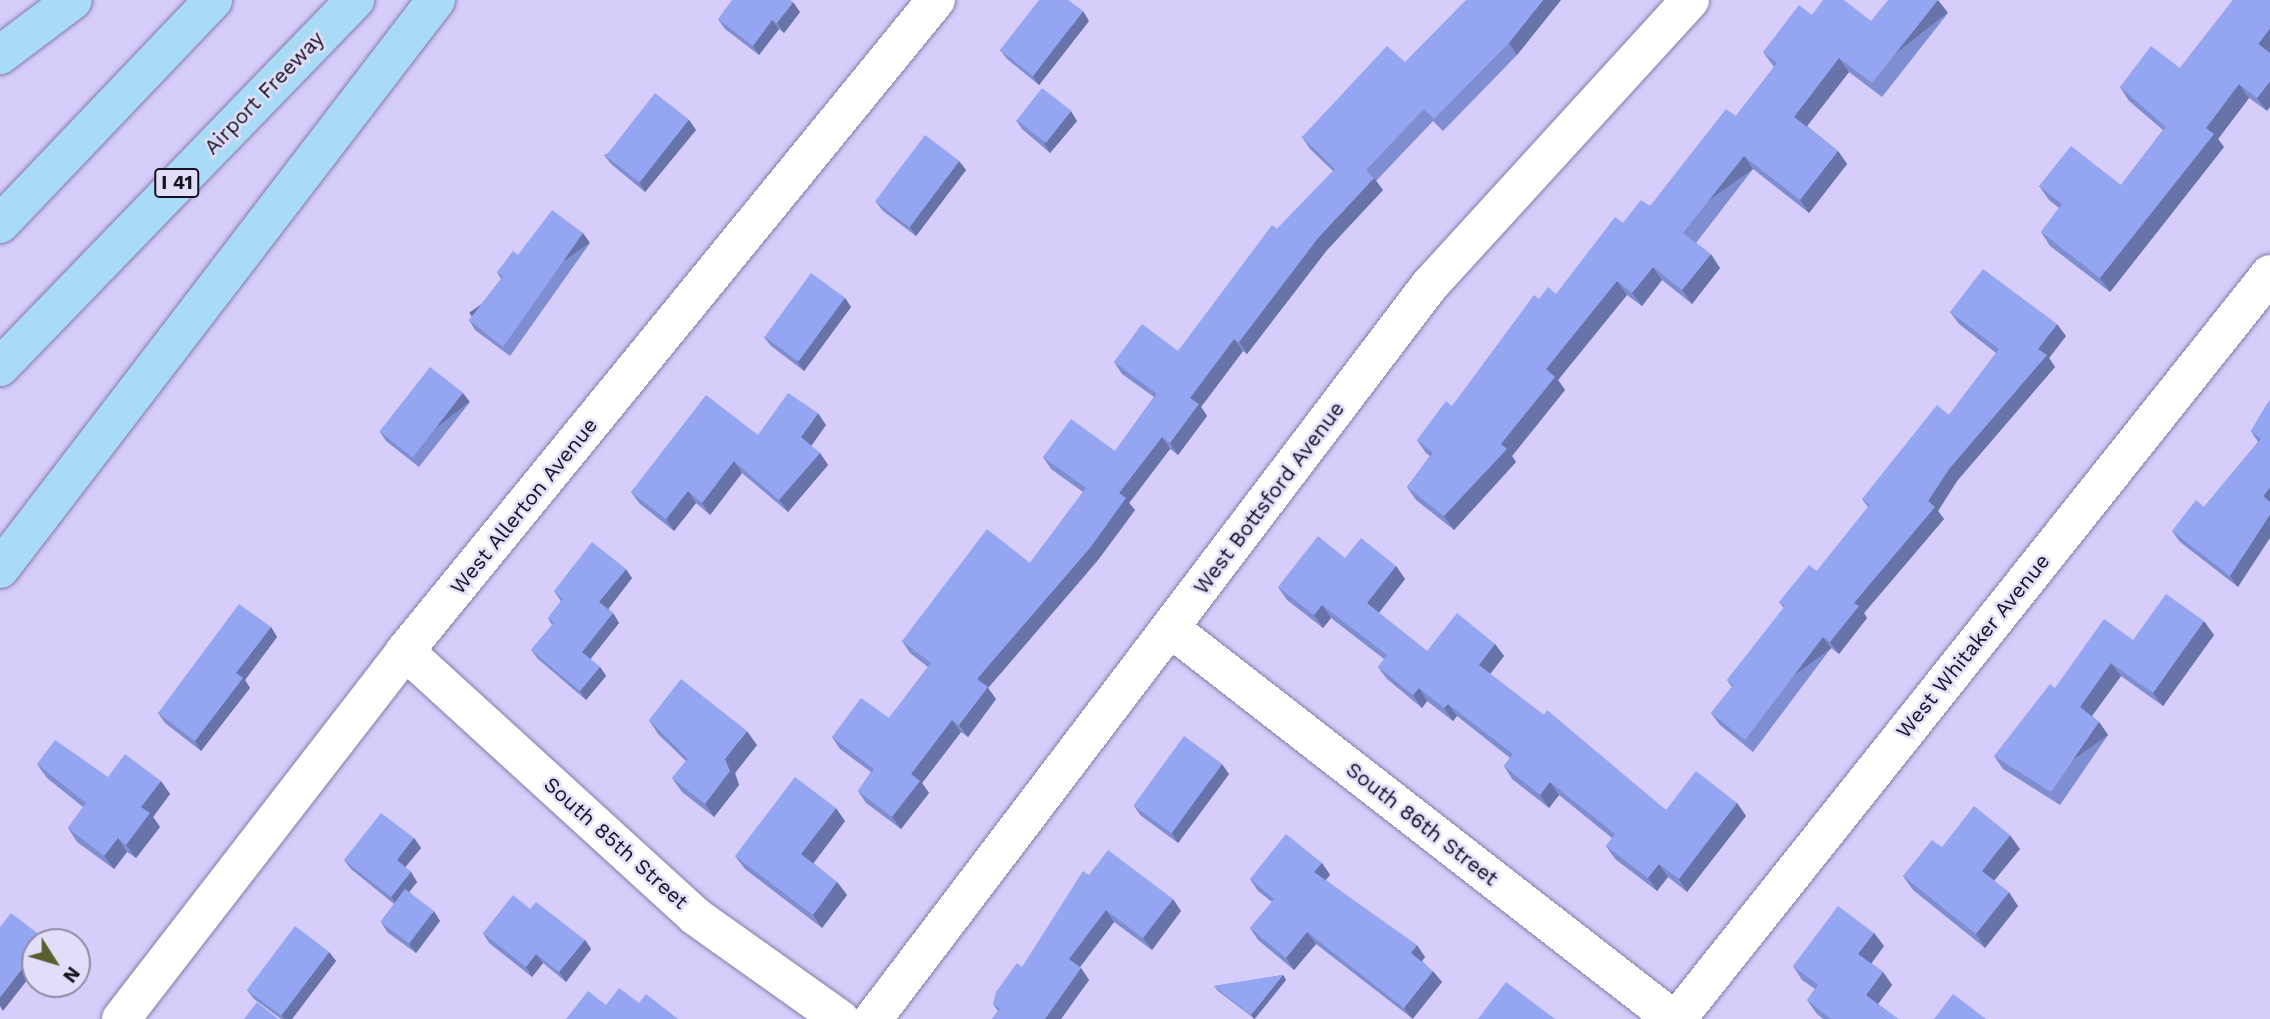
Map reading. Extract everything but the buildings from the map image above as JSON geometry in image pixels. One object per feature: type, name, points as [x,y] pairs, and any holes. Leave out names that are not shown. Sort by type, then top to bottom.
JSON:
[{"type":"highway","points":[[0,55],[73,0]]},
{"type":"highway","points":[[0,224],[214,0]]},
{"type":"highway","name":"Airport Freeway","points":[[0,368],[355,0]]},
{"type":"highway","points":[[0,569],[436,0]]},
{"type":"street","name":"West Allerton Avenue","points":[[121,1019],[405,651],[936,0]]},
{"type":"street","name":"West Bottsford Avenue","points":[[873,1019],[1429,286],[1690,0]]},
{"type":"street","name":"West Whitaker Avenue","points":[[1675,1019],[2270,274]]},
{"type":"street","name":"South 86th Street","points":[[1170,628],[1675,1019]]},
{"type":"street","name":"South 85th Street","points":[[405,651],[695,916],[840,1019]]}]
